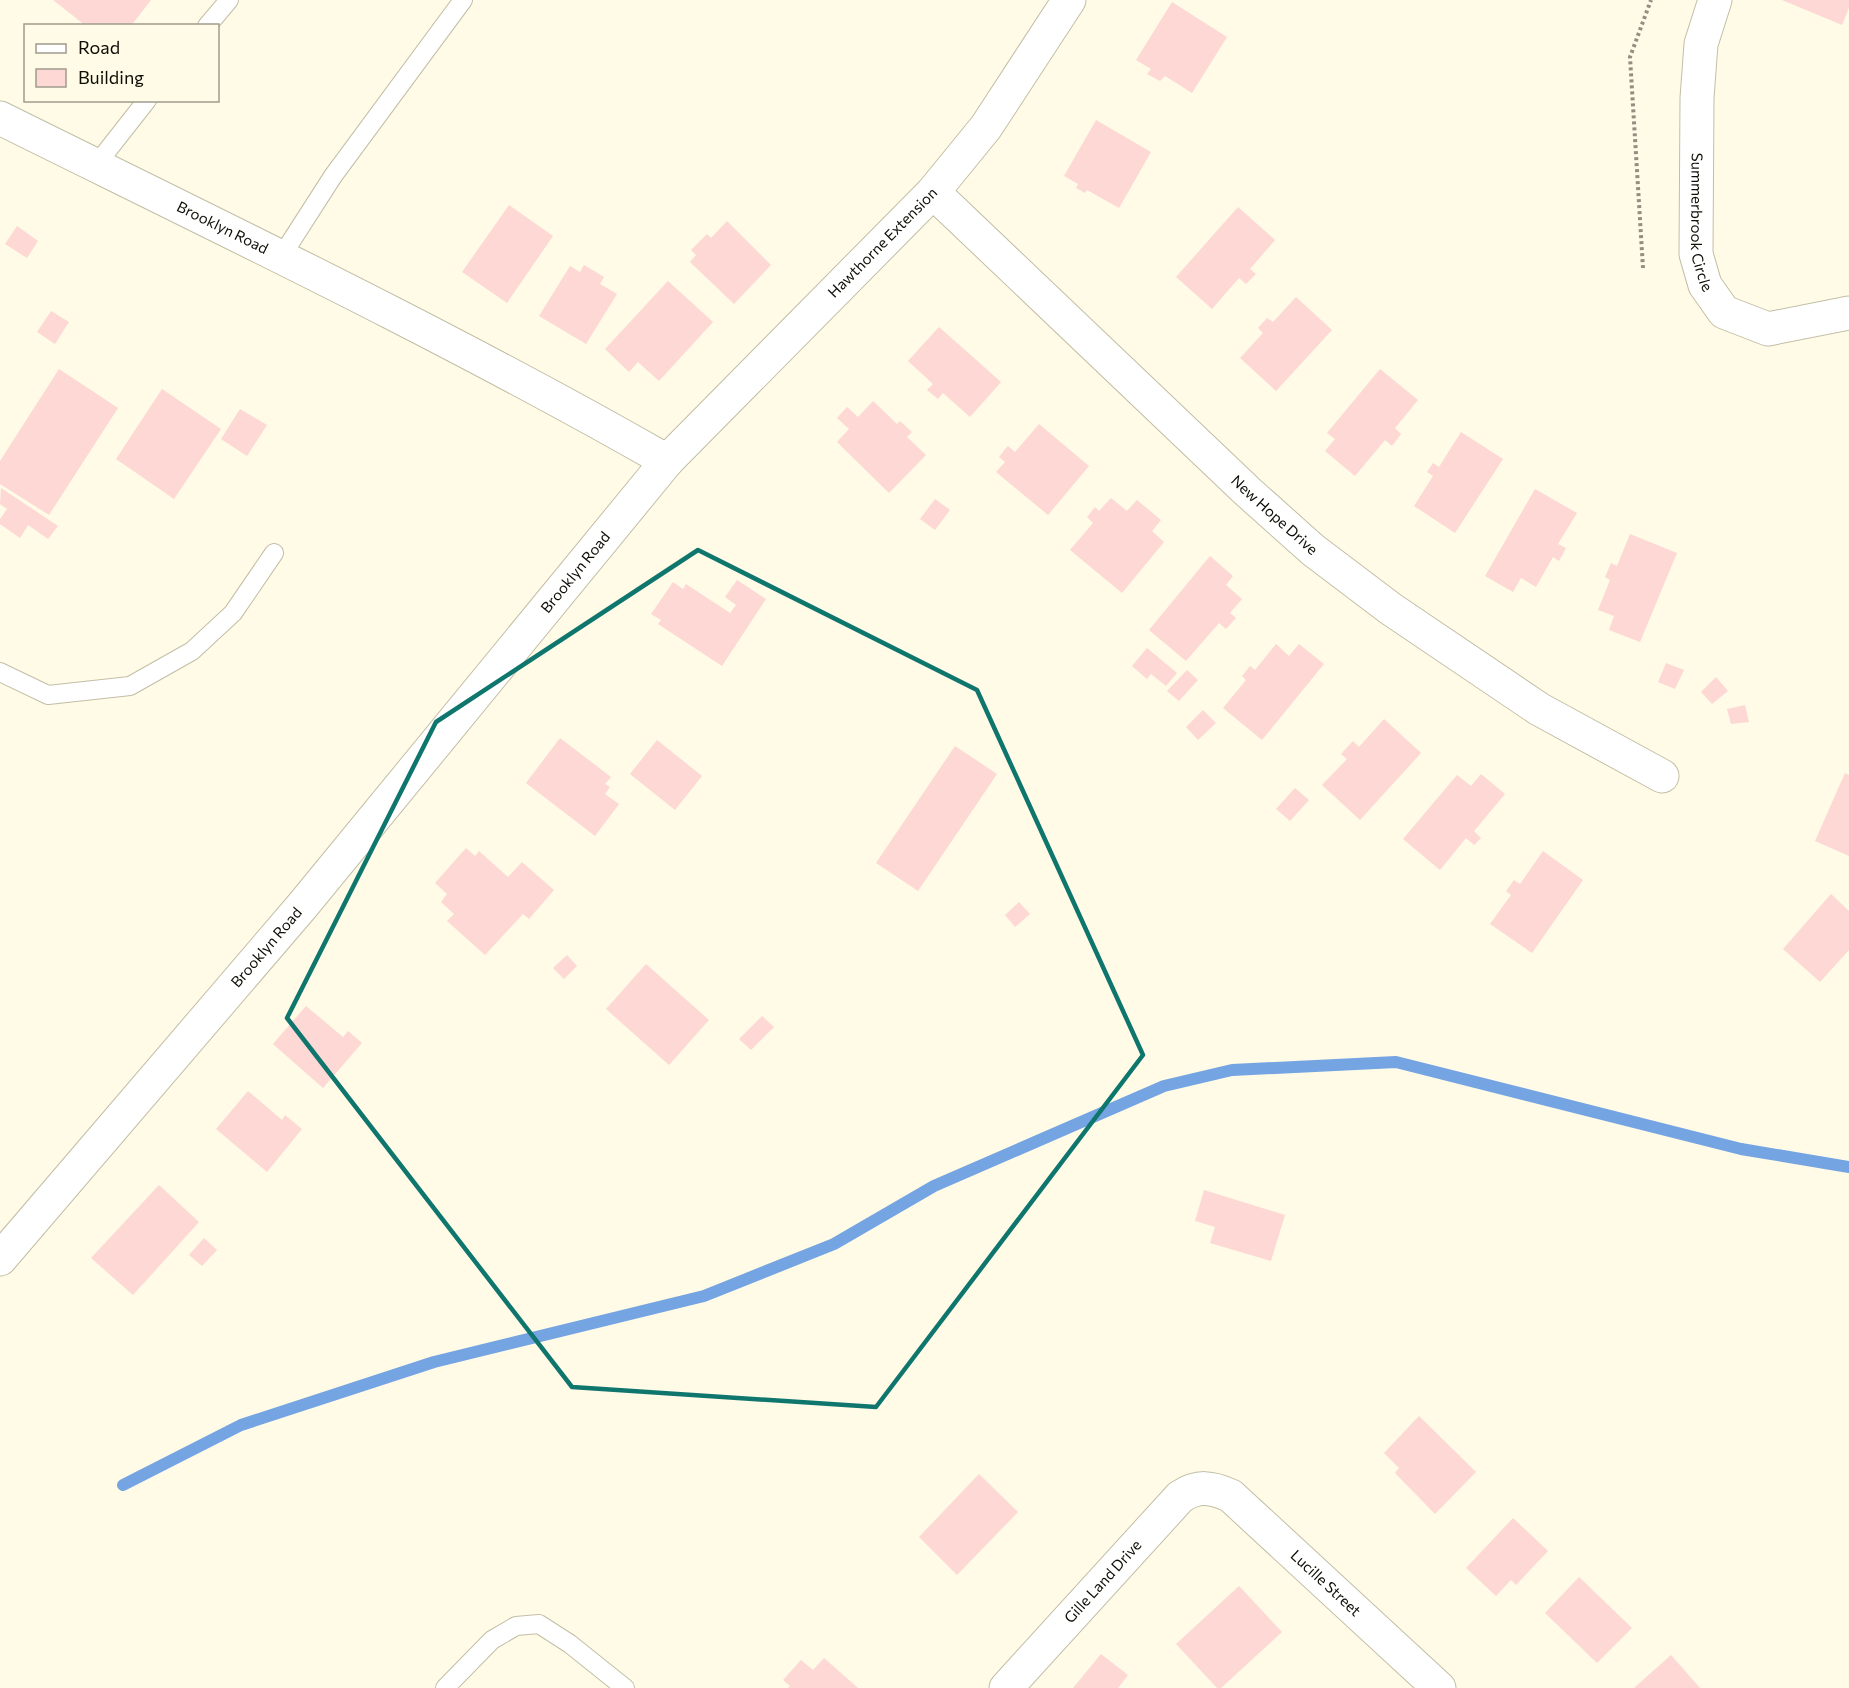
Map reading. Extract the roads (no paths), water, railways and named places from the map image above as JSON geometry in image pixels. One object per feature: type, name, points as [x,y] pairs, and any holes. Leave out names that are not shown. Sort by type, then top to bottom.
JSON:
[{"type":"street","name":"Hawthorne Extension","points":[[667,461],[933,192],[986,127],[1069,0]]},
{"type":"street","name":"Summerbrook Circle","points":[[1715,0],[1701,44],[1697,98],[1696,255],[1705,285],[1724,312],[1768,329],[1849,313]]},
{"type":"street","name":"Brooklyn Road","points":[[0,118],[371,302],[568,405],[667,461],[303,905],[0,1259]]},
{"type":"street","name":"New Hope Drive","points":[[933,192],[1247,491],[1313,550],[1391,609],[1539,709],[1662,776]]},
{"type":"street","name":"Gille Land Drive","points":[[1006,1688],[1180,1497],[1191,1490],[1206,1487]]},
{"type":"street","name":"Lucille Street","points":[[1206,1487],[1218,1489],[1231,1496],[1439,1688]]},
{"type":"lane","points":[[209,24],[229,0]]},
{"type":"lane","points":[[280,257],[333,176],[463,0]]},
{"type":"lane","points":[[96,165],[145,102]]},
{"type":"lane","points":[[0,672],[48,695],[130,686],[192,651],[232,613],[274,553]]},
{"type":"lane","points":[[445,1688],[492,1640],[516,1626],[539,1624],[570,1644],[625,1688]]},
{"type":"waterway","points":[[123,1485],[241,1425],[434,1362],[704,1296],[834,1244],[934,1186],[1164,1086],[1232,1070],[1396,1062],[1741,1149],[1849,1167]]}]
